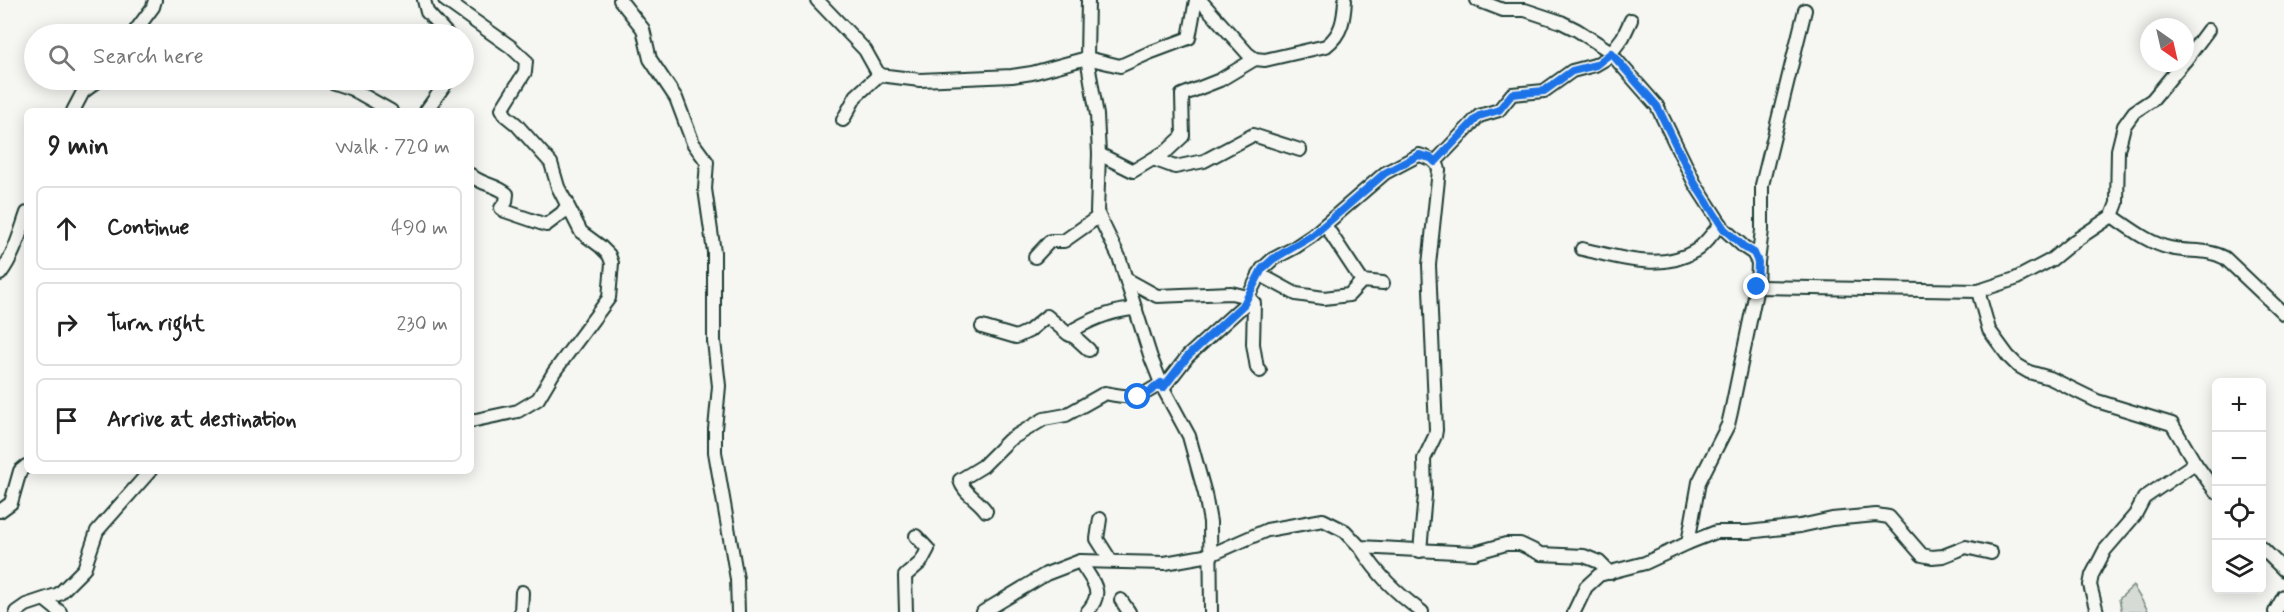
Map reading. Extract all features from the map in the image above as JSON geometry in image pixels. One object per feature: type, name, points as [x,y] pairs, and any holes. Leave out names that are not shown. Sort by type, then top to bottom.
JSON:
[{"type":"street","points":[[140,24],[155,0]]},
{"type":"street","points":[[424,0],[427,12],[438,24]]},
{"type":"street","points":[[445,0],[511,47],[526,61],[525,72],[502,109],[551,163],[568,211],[580,232],[600,246],[609,255],[612,263],[609,298],[554,372],[538,399],[518,411],[474,420]]},
{"type":"street","points":[[620,0],[643,28],[650,59],[676,98],[693,144],[707,162],[705,189],[714,252],[714,341],[719,386],[715,452],[737,579],[738,612]]},
{"type":"street","points":[[817,0],[865,50],[879,75]]},
{"type":"street","points":[[1088,0],[1087,58],[1096,115],[1100,170],[1095,207],[1128,280],[1151,358],[1162,386],[1189,436],[1210,522],[1211,612]]},
{"type":"street","points":[[843,120],[856,96],[879,75],[920,80],[1012,76],[1087,58],[1120,66],[1189,38],[1198,0]]},
{"type":"street","points":[[1198,0],[1255,60]]},
{"type":"street","points":[[1099,154],[1133,171],[1168,150],[1183,136],[1182,95],[1220,80],[1255,60],[1265,60],[1326,46],[1334,40],[1344,19],[1345,0]]},
{"type":"street","points":[[1477,0],[1503,10],[1525,10],[1561,22],[1611,53],[1657,106],[1695,184],[1721,224],[1744,247],[1754,253],[1758,262]]},
{"type":"street","points":[[1688,543],[1700,482],[1728,425],[1757,287],[1762,230],[1762,185],[1805,10]]},
{"type":"street","points":[[1435,162],[1479,116],[1499,110],[1512,94],[1544,91],[1572,71],[1596,65],[1611,53],[1623,37],[1631,20]]},
{"type":"street","points":[[2194,49],[2208,30]]},
{"type":"street","points":[[1757,287],[1978,291],[2015,279],[2051,260],[2112,216],[2117,203],[2118,150],[2124,126],[2134,112],[2152,100],[2176,72]]},
{"type":"street","points":[[75,108],[86,90]]},
{"type":"street","points":[[354,90],[386,108]]},
{"type":"street","points":[[428,108],[441,90]]},
{"type":"street","points":[[1153,159],[1175,167],[1204,161],[1253,135],[1300,150]]},
{"type":"street","points":[[987,511],[962,487],[960,480],[984,466],[1009,440],[1044,419],[1066,416],[1105,393],[1130,398],[1138,397],[1162,386],[1188,356],[1237,312],[1248,297],[1259,274],[1273,259],[1294,248],[1325,225],[1385,173],[1419,155],[1431,158],[1439,170],[1429,265],[1436,429],[1424,459],[1425,495],[1420,551]]},
{"type":"street","points":[[474,178],[499,188],[507,194],[506,202],[501,208],[517,216],[546,225],[568,211]]},
{"type":"street","points":[[2112,216],[2156,244],[2179,250],[2202,250],[2217,253],[2284,314]]},
{"type":"street","points":[[1035,257],[1050,241],[1064,241],[1098,217]]},
{"type":"street","points":[[0,273],[6,266],[24,222]]},
{"type":"street","points":[[1582,249],[1640,261],[1670,260],[1696,250],[1721,224]]},
{"type":"street","points":[[1325,225],[1362,281]]},
{"type":"street","points":[[1259,274],[1296,294],[1324,298],[1349,295],[1362,281]]},
{"type":"street","points":[[1128,280],[1157,296],[1231,292],[1248,297],[1254,303],[1253,344],[1257,368],[1260,371]]},
{"type":"street","points":[[1362,281],[1383,283]]},
{"type":"street","points":[[1978,291],[1989,330],[2017,365],[2097,401],[2172,424],[2195,463],[2212,486]]},
{"type":"street","points":[[1076,338],[1075,329],[1092,319],[1121,310],[1136,309]]},
{"type":"street","points":[[982,327],[1016,337],[1029,331],[1047,316],[1089,350]]},
{"type":"street","points":[[2097,612],[2090,585],[2105,550],[2135,515],[2144,498],[2195,463]]},
{"type":"street","points":[[0,511],[11,502],[20,471],[24,468]]},
{"type":"street","points":[[16,612],[26,605],[59,594],[84,568],[98,531],[147,474]]},
{"type":"street","points":[[1574,612],[1586,587],[1599,575],[1645,563],[1716,532],[1748,532],[1800,526],[1832,519],[1876,515],[1889,517],[1922,555],[1942,556],[1966,547],[1991,553]]},
{"type":"street","points":[[1100,519],[1097,539],[1111,561]]},
{"type":"street","points":[[983,612],[1046,574],[1080,561],[1165,563],[1210,555],[1267,530],[1323,520],[1345,531],[1392,589],[1422,612]]},
{"type":"street","points":[[906,612],[905,576],[921,562],[928,549],[915,536]]},
{"type":"street","points":[[1360,547],[1474,553],[1506,544],[1520,544],[1541,554],[1584,556],[1599,562],[1610,573]]},
{"type":"street","points":[[2266,552],[2284,570]]},
{"type":"street","points":[[1080,561],[1098,592],[1096,602],[1087,612]]},
{"type":"street","points":[[521,612],[522,592]]},
{"type":"street","points":[[2275,612],[2284,596]]},
{"type":"street","points":[[45,600],[60,612]]},
{"type":"street","points":[[1121,600],[1129,612]]},
{"type":"shaded area","points":[[2133,586],[2149,612],[2122,612],[2119,599]]},
{"type":"route","points":[[1138,397],[1161,383],[1163,388],[1188,356],[1244,304],[1262,269],[1273,259],[1312,236],[1385,173],[1419,155],[1431,158],[1435,162],[1479,116],[1499,110],[1512,94],[1523,91],[1544,91],[1572,71],[1596,65],[1611,53],[1657,106],[1695,184],[1724,229],[1754,253],[1758,262],[1757,287]]}]
